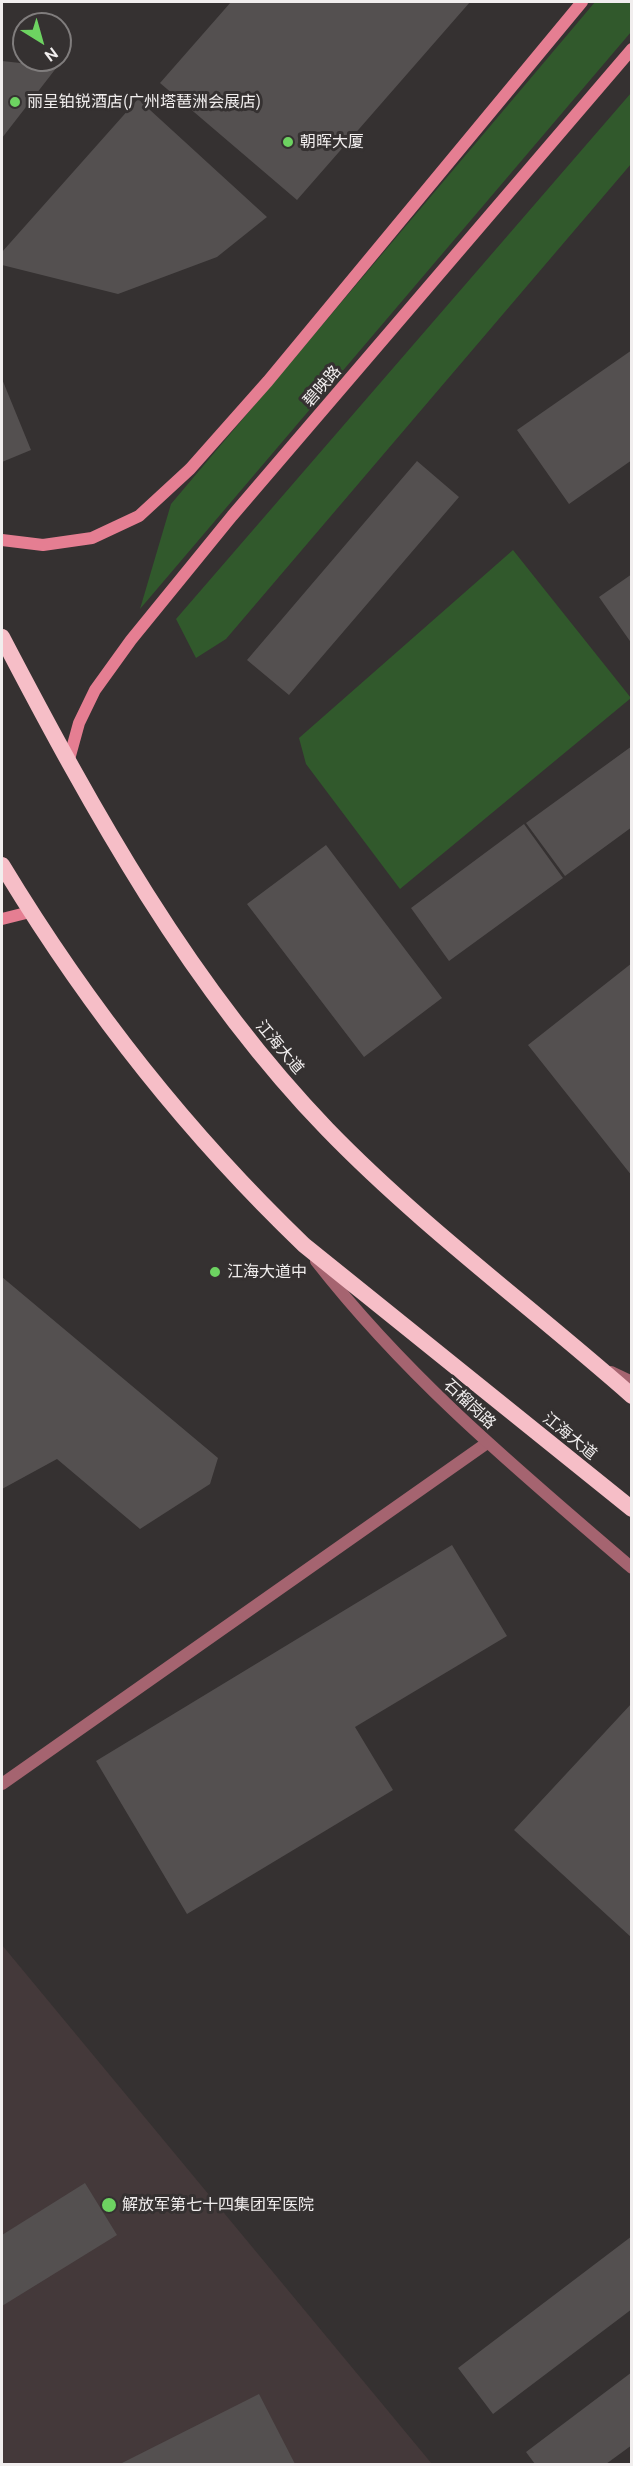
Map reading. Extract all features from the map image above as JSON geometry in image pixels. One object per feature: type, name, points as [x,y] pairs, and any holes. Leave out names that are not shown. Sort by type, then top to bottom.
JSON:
[{"type":"highway","name":"江海大道","points":[[2,637],[68,764],[163,922],[214,995],[269,1064],[326,1128],[412,1212],[632,1396]]},
{"type":"highway","name":"江海大道","points":[[2,865],[30,912],[79,984],[132,1056],[276,1219],[304,1245],[632,1509]]},
{"type":"main road","points":[[2,540],[43,545],[92,538],[139,516],[190,468],[267,381],[582,2]]},
{"type":"main road","name":"碧映路","points":[[68,764],[79,723],[95,690],[137,632],[232,516],[632,50]]},
{"type":"main road","points":[[2,919],[30,912]]},
{"type":"street","name":"石榴岗路","points":[[304,1245],[387,1346],[487,1443],[632,1568]]},
{"type":"street","points":[[596,1364],[632,1382]]},
{"type":"street","points":[[2,1784],[487,1443]]},
{"type":"shaded area","name":"解放军第七十四集团军医院","points":[[2,1945],[432,2464],[2,2464]]},
{"type":"green space","points":[[595,2],[631,2],[631,32],[140,609],[171,504]]},
{"type":"green space","points":[[631,93],[631,164],[226,639],[196,658],[176,619]]},
{"type":"green space","points":[[513,550],[631,698],[400,889],[306,764],[299,738]]},
{"type":"building","name":"朝晖大厦","points":[[231,2],[470,2],[297,200],[160,83]]},
{"type":"building","name":"丽呈铂锐酒店(广州塔琶洲会展店)","points":[[2,61],[12,62],[12,72],[53,72],[2,138]]},
{"type":"building","points":[[138,99],[267,217],[217,257],[118,294],[2,265],[2,252]]},
{"type":"building","points":[[632,350],[632,460],[569,504],[517,430]]},
{"type":"building","points":[[2,379],[31,450],[2,462]]},
{"type":"building","points":[[417,461],[459,497],[289,695],[247,660]]},
{"type":"building","points":[[632,574],[632,644],[599,597]]},
{"type":"building","points":[[632,746],[632,827],[565,876],[526,823]]},
{"type":"building","points":[[524,824],[563,878],[449,961],[411,908]]},
{"type":"building","points":[[326,845],[442,998],[364,1057],[247,904]]},
{"type":"building","points":[[632,963],[632,1176],[528,1045]]},
{"type":"building","points":[[2,1277],[218,1458],[210,1484],[140,1529],[57,1459],[2,1489]]},
{"type":"building","points":[[452,1545],[507,1636],[355,1727],[393,1790],[187,1914],[96,1761]]},
{"type":"building","points":[[632,1703],[632,1938],[514,1830]]},
{"type":"building","points":[[85,2183],[117,2235],[2,2306],[2,2235]]},
{"type":"building","points":[[632,2236],[632,2309],[493,2414],[458,2368]]},
{"type":"building","points":[[632,2372],[632,2445],[606,2464],[535,2464],[526,2452]]},
{"type":"building","points":[[259,2394],[295,2464],[120,2464]]},
{"type":"place","name":"丽呈铂锐酒店(广州塔琶洲会展店)","points":[[15,102]]},
{"type":"place","name":"朝晖大厦","points":[[288,142]]},
{"type":"place","name":"江海大道中","points":[[215,1272]]},
{"type":"place","name":"解放军第七十四集团军医院","points":[[109,2205]]}]
